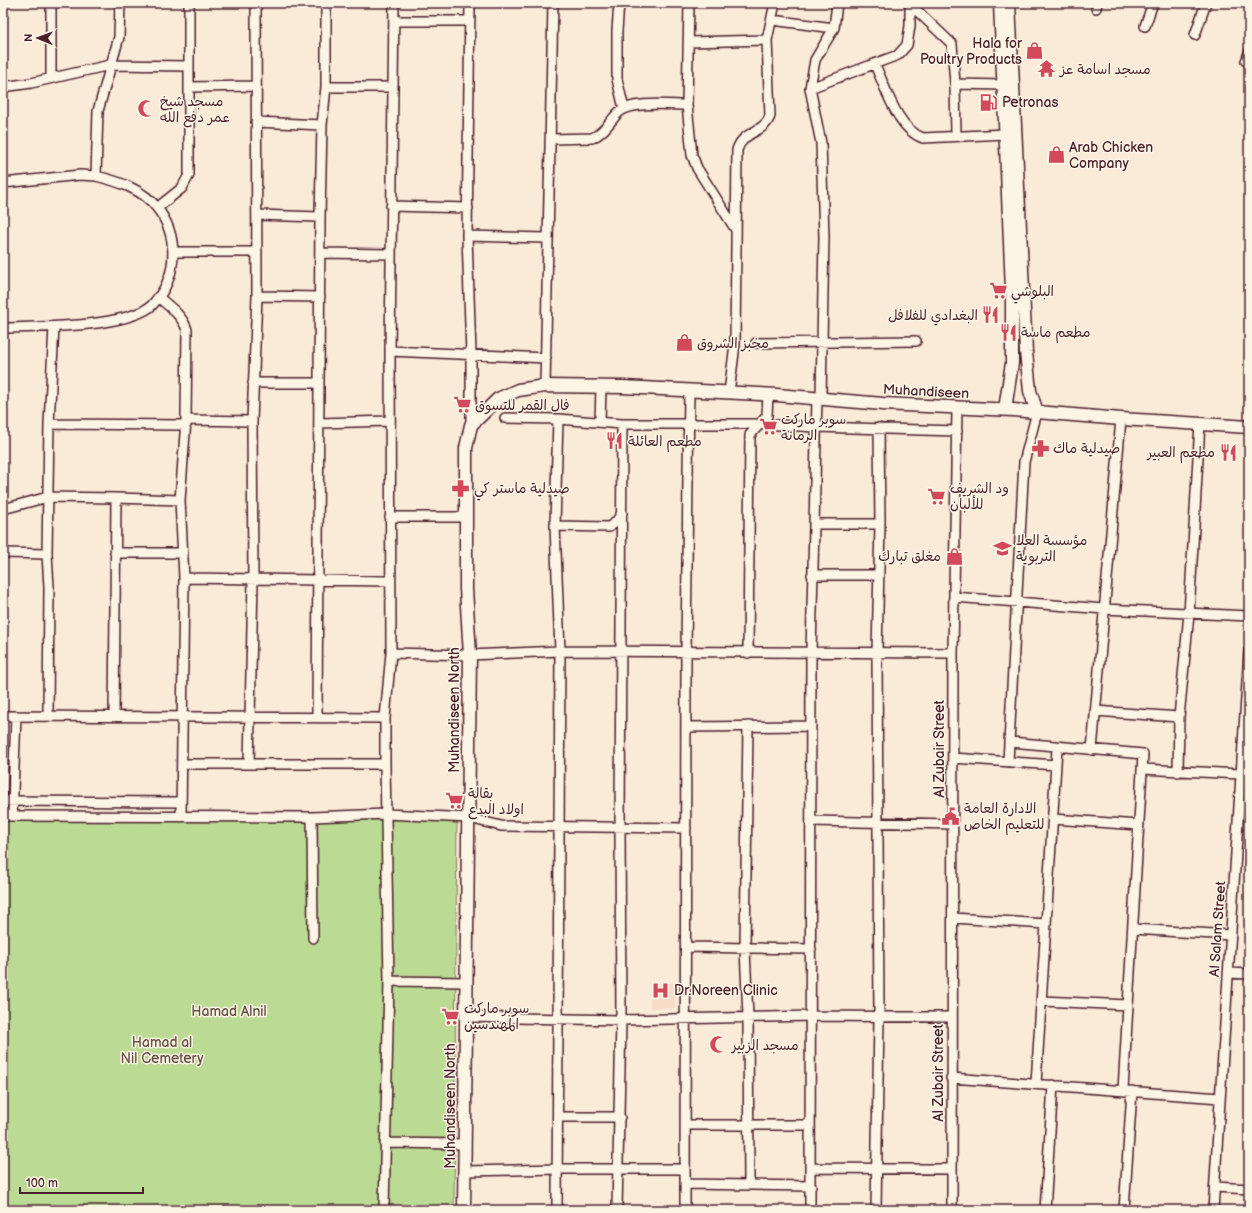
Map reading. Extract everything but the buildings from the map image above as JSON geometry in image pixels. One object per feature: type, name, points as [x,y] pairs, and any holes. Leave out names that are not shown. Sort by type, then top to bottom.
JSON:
[{"type":"main road","points":[[1000,3],[1004,85],[1009,104],[1005,134],[1028,373],[1031,397],[1036,412]]},
{"type":"main road","points":[[1005,410],[1012,363],[1015,237],[1009,104],[1009,3]]},
{"type":"main road","points":[[471,425],[487,408],[504,395],[518,390],[545,386],[601,387]]},
{"type":"main road","name":"Muhandiseen","points":[[601,387],[768,394],[1249,427]]},
{"type":"main road","name":"Muhandiseen North","points":[[464,1210],[470,655],[466,589],[466,448],[471,425]]},
{"type":"street","points":[[50,3],[51,78]]},
{"type":"street","points":[[96,176],[98,111],[119,37],[120,3]]},
{"type":"street","points":[[157,208],[182,188],[187,182],[190,87],[189,3]]},
{"type":"street","points":[[249,764],[253,580],[252,421],[257,296],[256,3]]},
{"type":"street","points":[[317,717],[320,217],[322,125],[326,87],[326,3]]},
{"type":"street","points":[[384,1210],[389,981],[385,718],[391,653],[390,351],[394,3]]},
{"type":"street","points":[[470,3],[467,236],[471,354],[471,425]]},
{"type":"street","points":[[545,386],[553,3]]},
{"type":"street","points":[[619,3],[617,32],[617,79],[624,109]]},
{"type":"street","points":[[689,3],[687,105],[692,155],[697,168],[736,230]]},
{"type":"street","points":[[729,393],[735,344],[738,147],[744,137],[766,124],[770,116],[766,40],[775,3]]},
{"type":"street","points":[[810,1210],[812,1016],[812,575],[815,524],[816,427],[823,342],[824,237],[821,143],[810,88],[815,60],[834,28],[837,3]]},
{"type":"street","points":[[1146,26],[1153,3]]},
{"type":"street","points":[[1195,36],[1206,3]]},
{"type":"street","points":[[810,88],[875,65],[898,55],[906,45],[910,26],[911,4]]},
{"type":"street","points":[[911,4],[952,44],[955,84],[956,136]]},
{"type":"street","points":[[772,20],[834,28]]},
{"type":"street","points":[[394,21],[470,21]]},
{"type":"street","points":[[689,42],[766,40]]},
{"type":"street","points":[[3,87],[20,86],[110,65],[190,66]]},
{"type":"street","points":[[875,65],[900,120],[916,135],[923,138],[1005,134]]},
{"type":"street","points":[[955,84],[1004,85]]},
{"type":"street","points":[[190,87],[256,86]]},
{"type":"street","points":[[326,87],[392,87]]},
{"type":"street","points":[[551,139],[592,138],[598,136],[624,109],[638,105],[687,105]]},
{"type":"street","points":[[256,122],[322,125]]},
{"type":"street","points":[[3,183],[80,175],[96,176],[115,181],[131,188],[157,208],[166,226],[174,252],[172,272],[166,287],[150,307],[127,317],[54,327],[3,328]]},
{"type":"street","points":[[391,206],[468,208]]},
{"type":"street","points":[[257,215],[320,217]]},
{"type":"street","points":[[467,236],[547,238]]},
{"type":"street","points":[[174,252],[257,252]]},
{"type":"street","points":[[320,253],[391,254]]},
{"type":"street","points":[[257,296],[320,297]]},
{"type":"street","points":[[158,297],[180,316],[185,324],[186,422],[180,500],[184,578],[181,817]]},
{"type":"street","points":[[48,716],[49,587],[47,554],[49,424],[54,327]]},
{"type":"street","points":[[756,343],[916,341]]},
{"type":"street","points":[[390,351],[546,358]]},
{"type":"street","points":[[253,383],[319,383]]},
{"type":"street","points":[[600,422],[601,387]]},
{"type":"street","points":[[685,1210],[684,1169],[686,1125],[684,1018],[686,948],[686,652],[689,390]]},
{"type":"street","points":[[748,653],[750,435],[767,416],[768,394]]},
{"type":"street","name":"Al Zubair Street","points":[[952,1210],[951,1078],[953,918],[953,653],[957,408]]},
{"type":"street","points":[[1008,762],[1018,602],[1024,462],[1036,412]]},
{"type":"street","points":[[505,418],[558,419],[622,424],[761,424],[957,431]]},
{"type":"street","points":[[557,1210],[560,651],[555,526],[558,419]]},
{"type":"street","points":[[1092,750],[1121,419]]},
{"type":"street","points":[[49,424],[252,421]]},
{"type":"street","points":[[319,423],[390,421]]},
{"type":"street","points":[[1178,772],[1179,717],[1189,614],[1200,423]]},
{"type":"street","points":[[616,1210],[620,1118],[621,1020],[620,651],[622,424]]},
{"type":"street","points":[[876,1210],[879,1017],[877,652],[880,524],[879,428]]},
{"type":"street","points":[[3,509],[48,497],[180,500]]},
{"type":"street","points":[[114,717],[116,498]]},
{"type":"street","points":[[555,526],[608,527],[616,522],[622,513]]},
{"type":"street","points":[[390,517],[466,517]]},
{"type":"street","points":[[815,524],[880,524]]},
{"type":"street","points":[[3,553],[47,554]]},
{"type":"street","points":[[115,553],[183,554]]},
{"type":"street","points":[[812,575],[879,575]]},
{"type":"street","points":[[184,578],[390,581]]},
{"type":"street","points":[[954,597],[1104,609],[1249,616]]},
{"type":"street","points":[[391,653],[470,655],[560,651],[953,653]]},
{"type":"street","name":"Al Salam Street","points":[[1213,1210],[1240,774],[1246,735],[1249,651]]},
{"type":"street","points":[[1095,711],[1179,717]]},
{"type":"street","points":[[3,716],[385,718]]},
{"type":"street","points":[[16,717],[7,816],[312,818],[386,814],[469,818],[501,826],[620,826],[686,828]]},
{"type":"street","points":[[748,726],[746,949],[749,1184]]},
{"type":"street","points":[[686,727],[811,726]]},
{"type":"street","points":[[1010,742],[1057,748],[1143,754],[1128,1005],[1128,1091],[1124,1210]]},
{"type":"street","points":[[1036,1084],[1057,748]]},
{"type":"street","points":[[953,758],[1056,765]]},
{"type":"street","points":[[182,764],[385,764]]},
{"type":"street","points":[[1142,769],[1240,774]]},
{"type":"street","points":[[8,801],[181,802]]},
{"type":"street","points":[[312,818],[313,938]]},
{"type":"street","points":[[1053,818],[1139,824]]},
{"type":"street","points":[[811,821],[952,824]]},
{"type":"street","points":[[953,918],[1046,924]]},
{"type":"street","points":[[1133,929],[1230,935]]},
{"type":"street","points":[[686,948],[811,949]]},
{"type":"street","points":[[1228,973],[1249,974]]},
{"type":"street","points":[[389,981],[466,982]]},
{"type":"street","points":[[1042,1001],[1128,1005]]},
{"type":"street","points":[[466,1017],[621,1020],[812,1016],[952,1017]]},
{"type":"street","points":[[951,1078],[1220,1098]]},
{"type":"street","points":[[1046,1210],[1053,1085]]},
{"type":"street","points":[[558,1117],[620,1118]]},
{"type":"street","points":[[686,1125],[810,1125]]},
{"type":"street","points":[[385,1143],[464,1144]]},
{"type":"street","points":[[464,1171],[557,1168],[684,1169]]},
{"type":"street","points":[[810,1168],[952,1170]]},
{"type":"street","points":[[684,1184],[811,1186]]},
{"type":"street","points":[[1215,1187],[1249,1189]]},
{"type":"shaded area","name":"Dr.Noreen Clinic","points":[[650,983],[673,983],[672,996],[675,996],[675,1008],[650,1008]]},
{"type":"green space","name":"Hamad al Nil Cemetery","points":[[457,812],[454,1210],[3,1210],[3,813]]},
{"type":"place","name":"Hala for Poultry Products","points":[[1035,51]]},
{"type":"place","name":"مسجد اسامة عز","points":[[1047,69]]},
{"type":"place","name":"Petronas","points":[[989,102]]},
{"type":"place","name":"مسجد شيخ عمر دفع الله","points":[[147,109]]},
{"type":"place","name":"Arab Chicken Company","points":[[1056,155]]},
{"type":"place","name":"البلوشي","points":[[998,291]]},
{"type":"place","name":"البغدادي للفلافل","points":[[991,315]]},
{"type":"place","name":"مطعم ماسة","points":[[1008,332]]},
{"type":"place","name":"مخبز الشروق","points":[[684,343]]},
{"type":"place","name":"فال القمر للتسوق","points":[[462,405]]},
{"type":"place","name":"سوبر ماركت الرمانة","points":[[768,427]]},
{"type":"place","name":"مطعم العائلة","points":[[615,441]]},
{"type":"place","name":"صيدلية ماك","points":[[1040,448]]},
{"type":"place","name":"مطعم العبير","points":[[1228,452]]},
{"type":"place","name":"صيدلية ماستر كي","points":[[461,488]]},
{"type":"place","name":"ود الشريف للألبان","points":[[937,496]]},
{"type":"place","name":"مؤسسة العلا التربوية","points":[[1003,548]]},
{"type":"place","name":"مغلق تبارك","points":[[954,556]]},
{"type":"place","name":"بقالة اولاد البدع","points":[[455,801]]},
{"type":"place","name":"الادارة العامة للتعليم الخاص","points":[[951,816]]},
{"type":"place","name":"Dr.Noreen Clinic","points":[[661,990]]},
{"type":"place","name":"سوبر ماركت المهندسين","points":[[451,1016]]},
{"type":"place","name":"مسجد الزبير","points":[[719,1045]]},
{"type":"park label","name":"Hamad Alnil","points":[[229,1011]]}]
